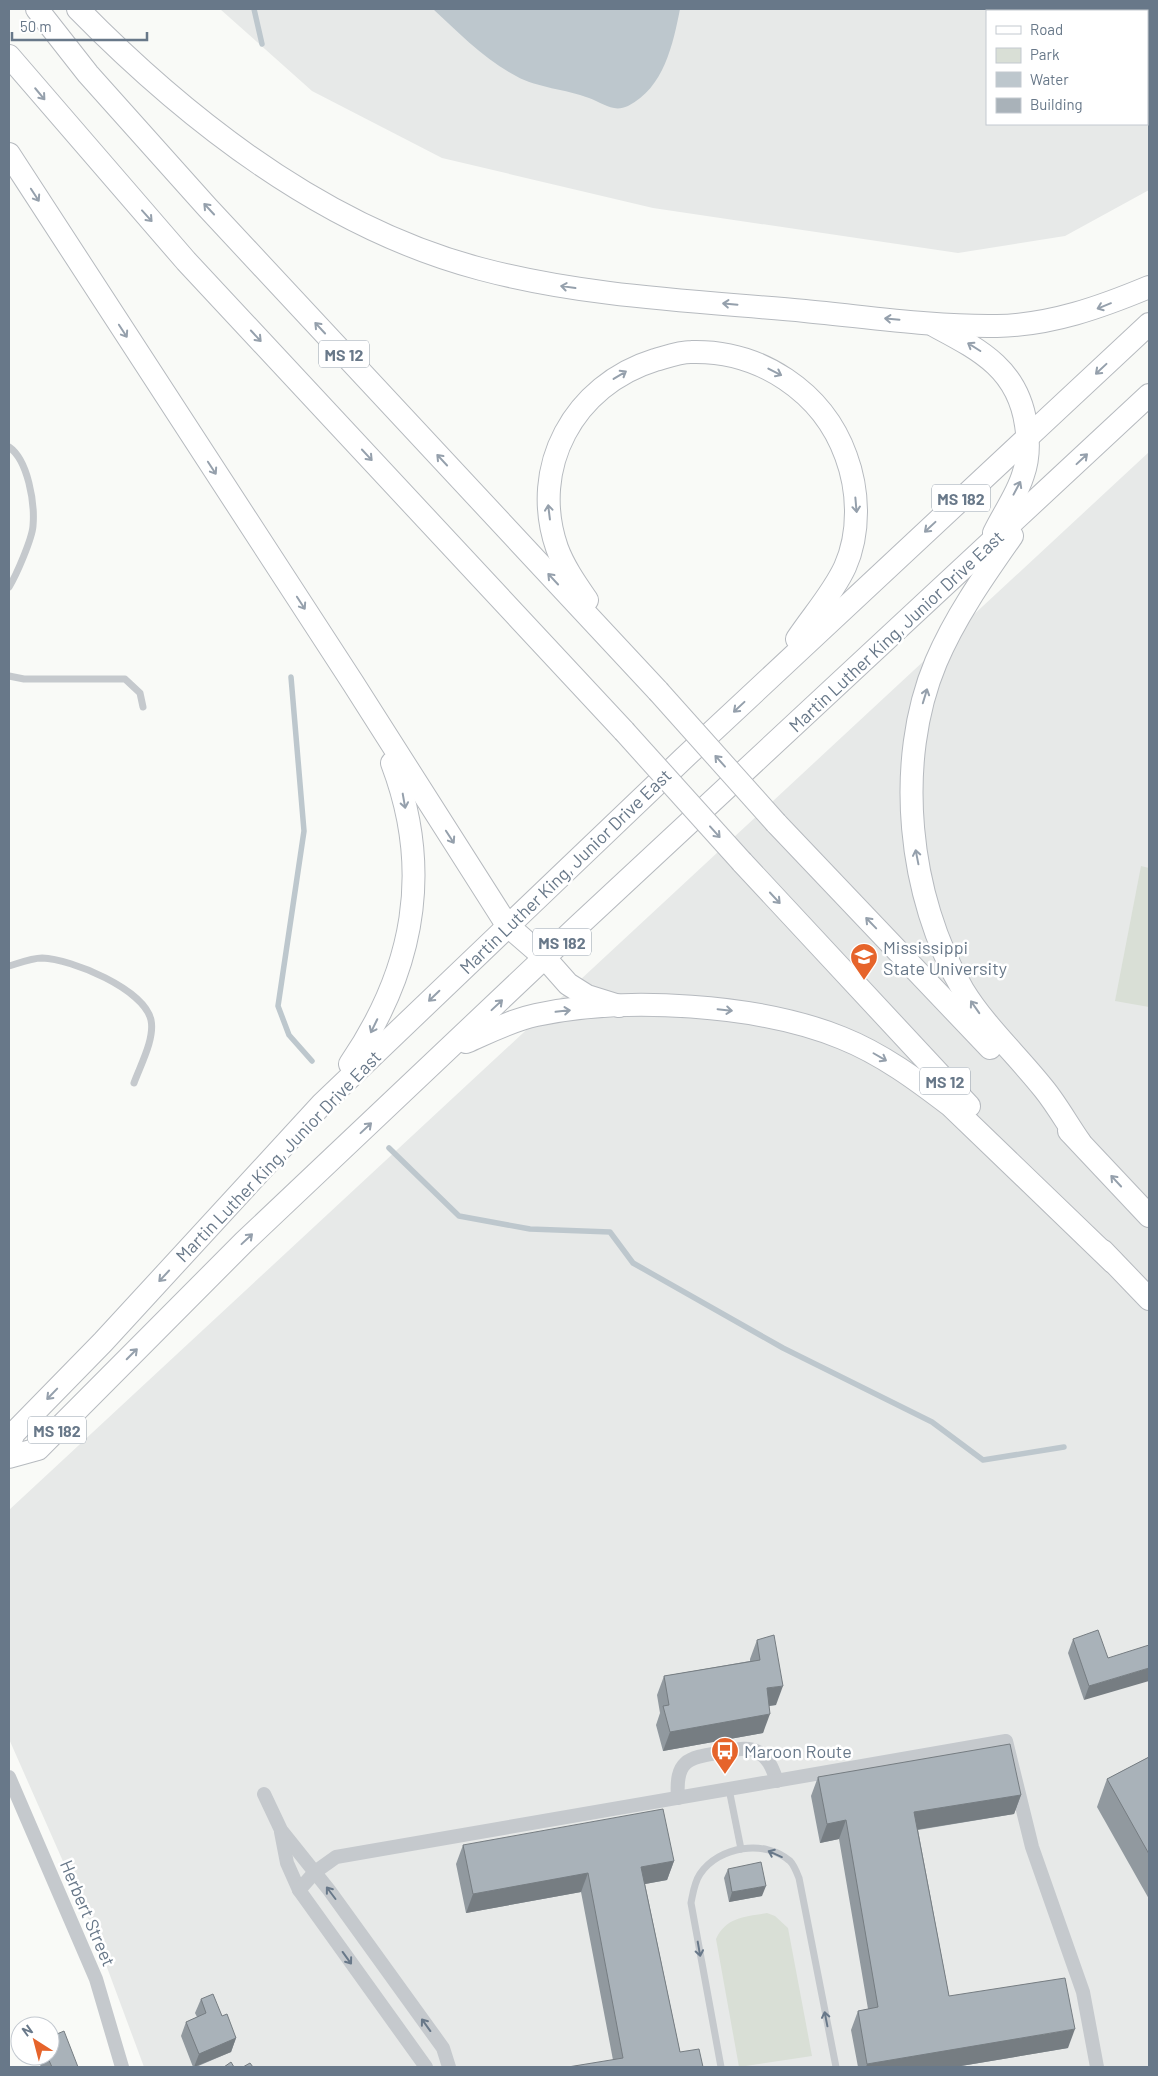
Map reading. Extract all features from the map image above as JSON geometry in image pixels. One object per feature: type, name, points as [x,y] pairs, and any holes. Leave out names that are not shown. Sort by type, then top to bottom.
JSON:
[{"type":"main road","name":"MS 12","points":[[37,9],[88,74],[182,180],[658,692],[776,823],[1149,1216]]},
{"type":"main road","points":[[78,9],[116,47],[170,94],[274,174],[339,212],[412,245],[479,269],[543,283],[620,294],[928,322],[998,326],[1043,321],[1098,309],[1149,287]]},
{"type":"main road","name":"MS 12","points":[[9,56],[186,261],[1149,1299]]},
{"type":"main road","points":[[9,154],[353,683],[507,926],[545,958],[568,984],[587,996],[619,1006]]},
{"type":"main road","points":[[928,322],[985,354],[1004,372],[1018,394],[1028,436],[1024,474],[986,547]]},
{"type":"main road","name":"Martin Luther King, Junior Drive East","points":[[9,1445],[14,1433],[103,1342],[322,1104],[774,673],[1149,324]]},
{"type":"main road","points":[[617,648],[566,567],[558,550],[548,505],[555,457],[564,434],[578,411],[596,392],[618,376],[639,365],[666,357],[690,352],[717,353],[748,361],[776,372],[796,385],[830,422],[841,443],[849,465],[854,489],[856,514],[853,542],[845,566],[831,593],[774,673]]},
{"type":"main road","name":"Martin Luther King, Junior Drive East","points":[[9,1457],[38,1449],[244,1242],[545,958],[1149,395]]},
{"type":"main road","points":[[1034,504],[974,589],[936,662],[923,702],[915,746],[911,780],[914,843],[926,900],[948,960],[963,990],[982,1018],[1045,1090],[1080,1142]]},
{"type":"main road","points":[[322,1104],[372,1031],[398,974],[410,926],[415,874],[410,834],[402,791],[376,722]]},
{"type":"main road","points":[[451,1048],[531,1016],[619,1006],[710,1008],[771,1017],[810,1026],[869,1050],[924,1084],[951,1106],[1113,1262]]},
{"type":"street","points":[[299,1890],[315,1872],[336,1857],[1006,1741],[1032,1847],[1083,1992],[1097,2067]]},
{"type":"street","points":[[678,1798],[677,1778],[685,1763],[694,1757],[743,1749],[758,1752],[770,1764],[777,1780]]},
{"type":"street","name":"Herbert Street","points":[[9,1777],[96,1979],[122,2067]]},
{"type":"street","points":[[264,1794],[281,1830],[315,1872],[443,2048],[449,2067]]},
{"type":"street","points":[[281,1830],[287,1863],[299,1890],[426,2067]]},
{"type":"lane","points":[[9,447],[15,451],[30,481],[33,527],[9,588]]},
{"type":"lane","points":[[9,676],[24,679],[125,679],[140,693],[143,707]]},
{"type":"lane","points":[[9,966],[42,958],[75,964],[114,983],[144,1005],[151,1021],[149,1040],[134,1083]]},
{"type":"lane","points":[[728,1789],[741,1849]]},
{"type":"lane","points":[[721,2067],[691,1903],[694,1886],[708,1864],[728,1852],[755,1846],[776,1853],[791,1862],[799,1878],[836,2067]]},
{"type":"shaded area","points":[[220,9],[1149,9],[1149,190],[1065,236],[958,253],[653,208],[442,158],[312,91]]},
{"type":"shaded area","name":"Mississippi State University","points":[[1149,452],[1149,2067],[144,2067],[92,1927],[9,1739],[9,1510]]},
{"type":"green space","points":[[1141,866],[1149,868],[1149,1007],[1115,1001]]},
{"type":"green space","points":[[767,1913],[775,1916],[788,1928],[812,2056],[739,2067],[716,1939],[725,1926],[731,1922],[744,1917]]},
{"type":"water","points":[[433,9],[680,9],[670,50],[658,77],[640,98],[623,108],[613,108],[580,95],[533,83],[516,76],[483,54]]},
{"type":"building","points":[[1098,1630],[1108,1658],[1149,1645],[1149,1668],[1089,1686],[1073,1639]]},
{"type":"building","points":[[774,1635],[783,1686],[767,1688],[770,1714],[670,1732],[663,1706],[669,1705],[664,1676],[760,1660],[757,1640]]},
{"type":"building","points":[[1010,1744],[1021,1795],[914,1812],[949,1996],[1065,1978],[1075,2029],[867,2064],[858,2011],[878,2007],[846,1820],[827,1824],[818,1777]]},
{"type":"building","points":[[1149,1757],[1149,1854],[1107,1779]]},
{"type":"building","points":[[663,1809],[674,1861],[641,1867],[680,2052],[699,2049],[703,2067],[568,2067],[623,2058],[588,1873],[473,1894],[463,1845]]},
{"type":"building","points":[[761,1862],[766,1886],[732,1892],[728,1869]]},
{"type":"building","points":[[213,1994],[222,2016],[227,2014],[236,2038],[199,2054],[186,2022],[206,2013],[201,1999]]},
{"type":"building","points":[[64,2031],[78,2067],[52,2067],[60,2066],[60,2033]]},
{"type":"building","points":[[231,2062],[234,2067],[224,2067]]},
{"type":"building","points":[[250,2063],[253,2067],[243,2067]]},
{"type":"waterway","points":[[254,9],[262,44]]},
{"type":"waterway","points":[[291,677],[304,831],[278,1006],[289,1035],[312,1061]]},
{"type":"waterway","points":[[389,1148],[459,1216],[530,1229],[610,1232],[633,1263],[783,1348],[932,1422],[983,1460],[1064,1447]]},
{"type":"place","name":"Mississippi State University","points":[[864,981]]},
{"type":"place","name":"Maroon Route","points":[[725,1775]]}]
